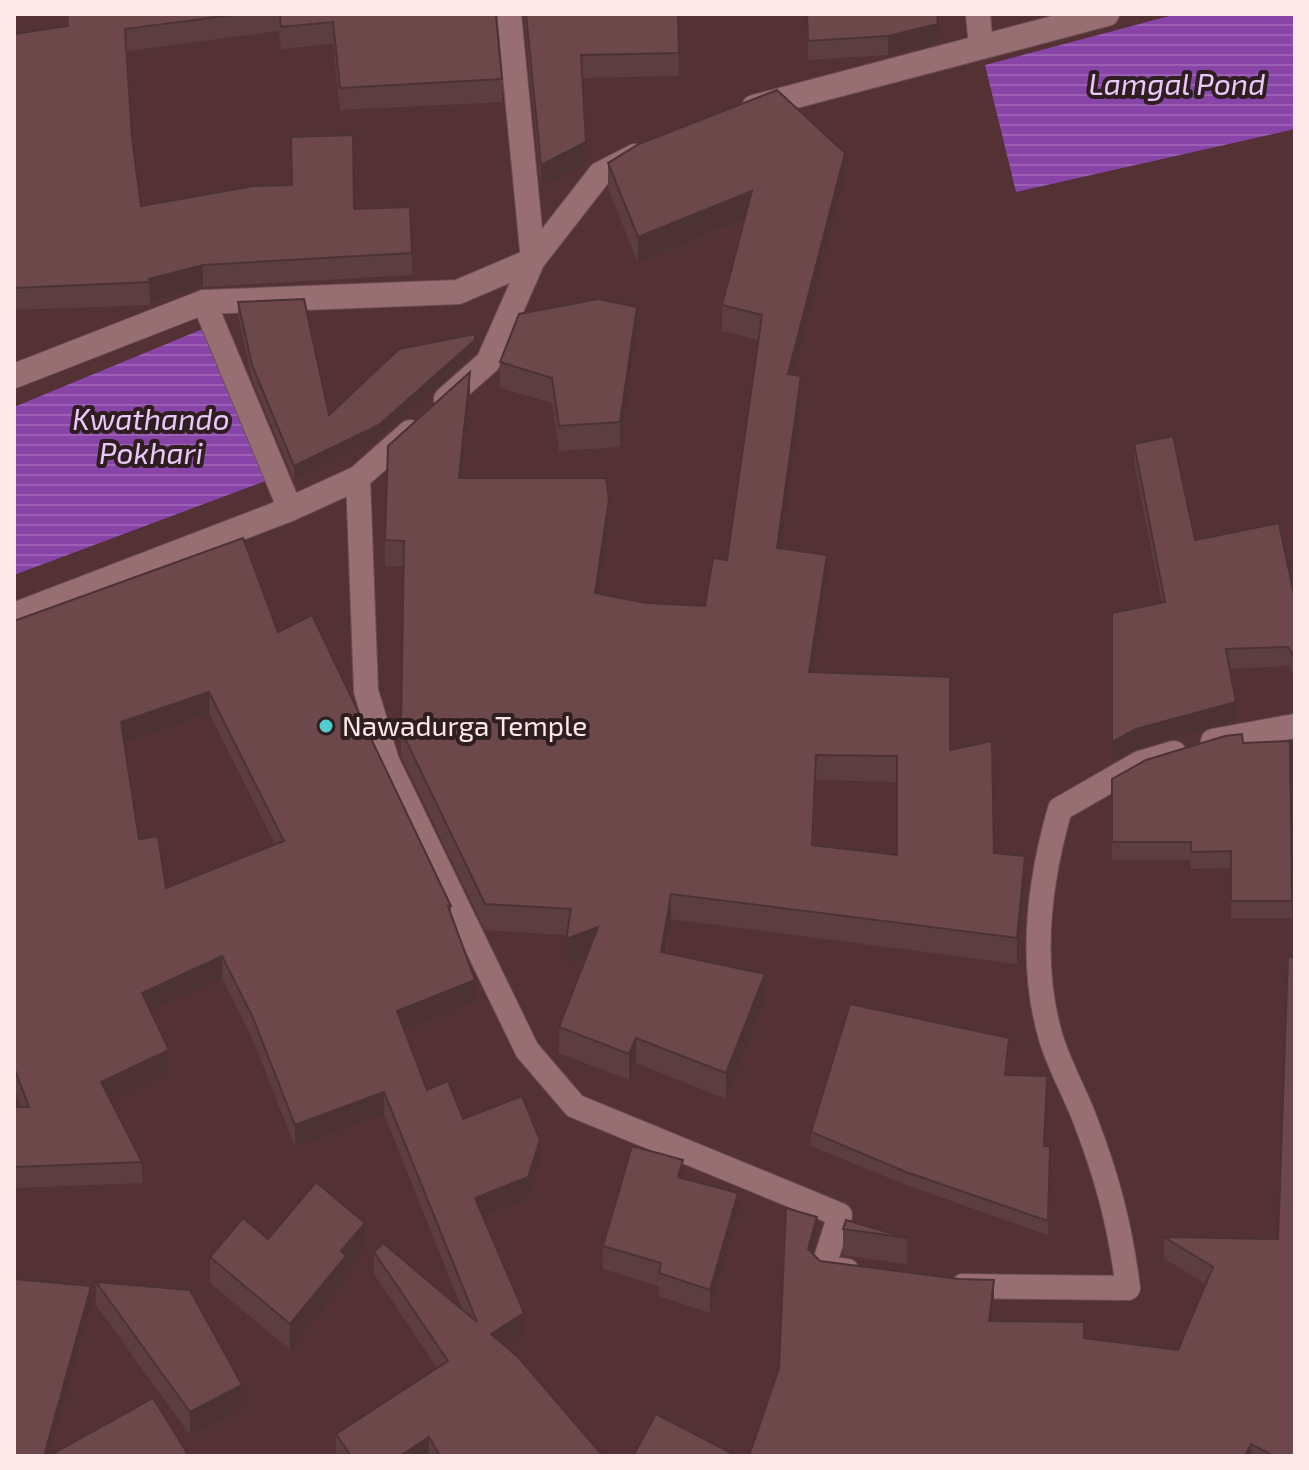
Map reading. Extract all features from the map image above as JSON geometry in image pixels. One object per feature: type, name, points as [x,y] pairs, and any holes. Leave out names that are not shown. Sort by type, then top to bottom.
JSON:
[{"type":"street","points":[[509,14],[533,260]]},
{"type":"street","points":[[978,14],[981,46]]},
{"type":"street","points":[[729,115],[1107,14]]},
{"type":"street","points":[[14,615],[290,509],[358,478],[488,362],[533,260],[600,174],[651,147]]},
{"type":"street","points":[[14,376],[204,302],[458,292],[533,260]]},
{"type":"street","points":[[204,302],[290,509]]},
{"type":"street","points":[[358,478],[366,691],[387,761],[527,1050],[575,1106],[840,1215],[823,1268],[869,1274]]},
{"type":"street","points":[[946,1284],[1128,1288],[1119,1219],[1085,1118],[1051,1038],[1042,985],[1039,927],[1045,862],[1060,809],[1140,763],[1222,739],[1295,726]]},
{"type":"water","name":"Lamgal Pond","points":[[1177,14],[1295,14],[1295,129],[1016,192],[985,65]]},
{"type":"water","name":"Kwathando Pokhari","points":[[205,328],[268,480],[14,575],[14,407]]},
{"type":"building","points":[[67,14],[240,14],[125,29],[132,137],[141,206],[253,186],[292,185],[291,137],[353,135],[354,209],[410,207],[412,253],[203,265],[149,279],[150,282],[14,288],[14,34],[68,26]]},
{"type":"building","points":[[280,14],[496,14],[502,79],[340,88],[333,22],[281,27]]},
{"type":"building","points":[[526,14],[678,14],[679,53],[581,55],[586,142],[541,165]]},
{"type":"building","points":[[807,14],[937,14],[938,24],[888,36],[808,41]]},
{"type":"building","points":[[777,90],[845,153],[788,374],[801,376],[777,548],[827,555],[809,672],[950,677],[950,750],[992,741],[994,853],[1025,856],[1017,938],[671,894],[661,952],[765,974],[726,1073],[636,1038],[629,1054],[559,1027],[598,927],[566,939],[571,909],[485,904],[401,730],[404,541],[385,540],[388,446],[470,372],[459,478],[606,478],[609,499],[595,593],[646,603],[705,606],[713,558],[727,560],[762,315],[722,305],[752,191],[638,237],[608,163],[639,144]],"holes":[[[816,755],[897,756],[897,855],[812,845]]]},
{"type":"building","points":[[304,299],[329,415],[399,349],[475,334],[475,340],[379,425],[294,466],[252,365],[238,302]]},
{"type":"building","points":[[598,299],[637,307],[620,422],[559,426],[552,378],[500,362],[519,314]]},
{"type":"building","points":[[1173,436],[1195,540],[1279,523],[1295,600],[1295,658],[1288,647],[1226,649],[1236,702],[1136,729],[1112,742],[1112,613],[1165,602],[1134,444]]},
{"type":"building","points":[[243,538],[278,632],[312,615],[451,906],[448,906],[475,980],[397,1011],[427,1090],[448,1081],[463,1119],[522,1096],[540,1140],[528,1177],[475,1198],[524,1313],[491,1334],[519,1358],[603,1456],[440,1456],[429,1437],[400,1456],[351,1456],[336,1434],[448,1361],[374,1252],[383,1243],[477,1322],[384,1092],[295,1125],[253,1018],[222,956],[142,993],[169,1050],[101,1082],[142,1162],[14,1167],[14,1107],[29,1107],[14,1067],[14,621]],"holes":[[[209,692],[284,841],[166,888],[158,836],[139,839],[121,722]]]},
{"type":"building","points":[[1242,734],[1243,743],[1290,741],[1292,901],[1231,901],[1231,851],[1191,852],[1191,842],[1112,842],[1112,779],[1146,760],[1225,736]]},
{"type":"building","points":[[1288,957],[1295,957],[1295,1456],[1275,1456],[1251,1444],[1245,1456],[749,1456],[779,1368],[786,1208],[817,1217],[808,1249],[820,1261],[959,1279],[994,1280],[989,1321],[1084,1322],[1084,1338],[1178,1350],[1213,1267],[1164,1237],[1278,1239]]},
{"type":"building","points":[[850,1004],[1009,1038],[1005,1075],[1047,1076],[1044,1146],[1050,1146],[1048,1221],[906,1172],[811,1132]]},
{"type":"building","points":[[632,1146],[683,1160],[678,1177],[738,1193],[710,1290],[659,1273],[661,1263],[603,1246]]},
{"type":"building","points":[[316,1182],[365,1223],[341,1251],[346,1256],[290,1324],[210,1257],[243,1218],[268,1239]]},
{"type":"building","points":[[846,1220],[907,1238],[843,1229]]},
{"type":"building","points":[[14,1279],[91,1286],[44,1456],[14,1456]]},
{"type":"building","points":[[96,1282],[190,1290],[242,1385],[190,1412]]},
{"type":"building","points":[[153,1398],[189,1456],[49,1456]]},
{"type":"building","points":[[656,1414],[737,1456],[633,1456]]},
{"type":"place","name":"Nawadurga Temple","points":[[326,726]]}]
